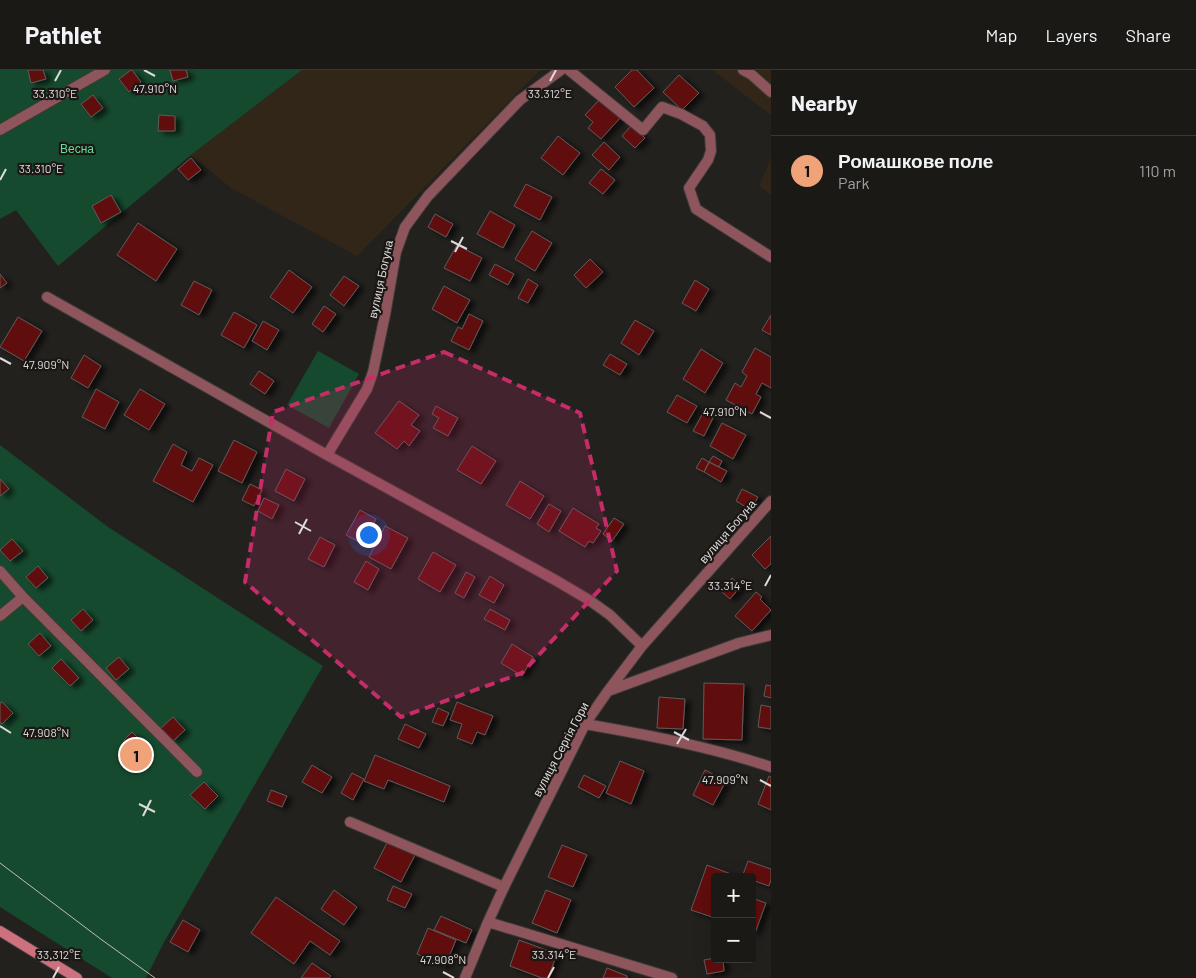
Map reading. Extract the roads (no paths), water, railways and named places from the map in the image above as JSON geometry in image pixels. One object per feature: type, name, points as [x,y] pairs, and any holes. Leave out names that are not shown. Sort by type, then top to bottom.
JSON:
[{"type":"main road","points":[[0,931],[77,978]]},
{"type":"street","points":[[0,130],[105,70]]},
{"type":"street","name":"вулиця Богуна","points":[[326,455],[367,388],[373,372],[396,252],[405,227],[428,196],[520,100],[561,70]]},
{"type":"street","points":[[569,70],[643,130],[662,106],[703,126],[710,135],[712,151],[689,188],[696,208],[771,257]]},
{"type":"street","points":[[743,70],[752,75],[771,92]]},
{"type":"street","points":[[47,297],[326,455],[558,581],[610,615],[642,646]]},
{"type":"street","name":"вулиця Богуна","points":[[608,691],[642,646],[771,501]]},
{"type":"street","points":[[0,571],[23,597],[197,772]]},
{"type":"street","points":[[0,616],[23,597]]},
{"type":"street","points":[[608,691],[739,643],[771,635]]},
{"type":"street","name":"вулиця Сергія Гори","points":[[465,978],[504,887],[585,724],[608,691]]},
{"type":"street","points":[[585,724],[640,734],[744,758],[771,767]]},
{"type":"street","points":[[350,822],[504,887]]},
{"type":"street","points":[[488,922],[672,978]]},
{"type":"tram line","points":[[0,863],[155,978]]},
{"type":"place","name":"Ромашкове поле","points":[[136,755]]},
{"type":"park label","name":"Весна","points":[[77,148]]}]
